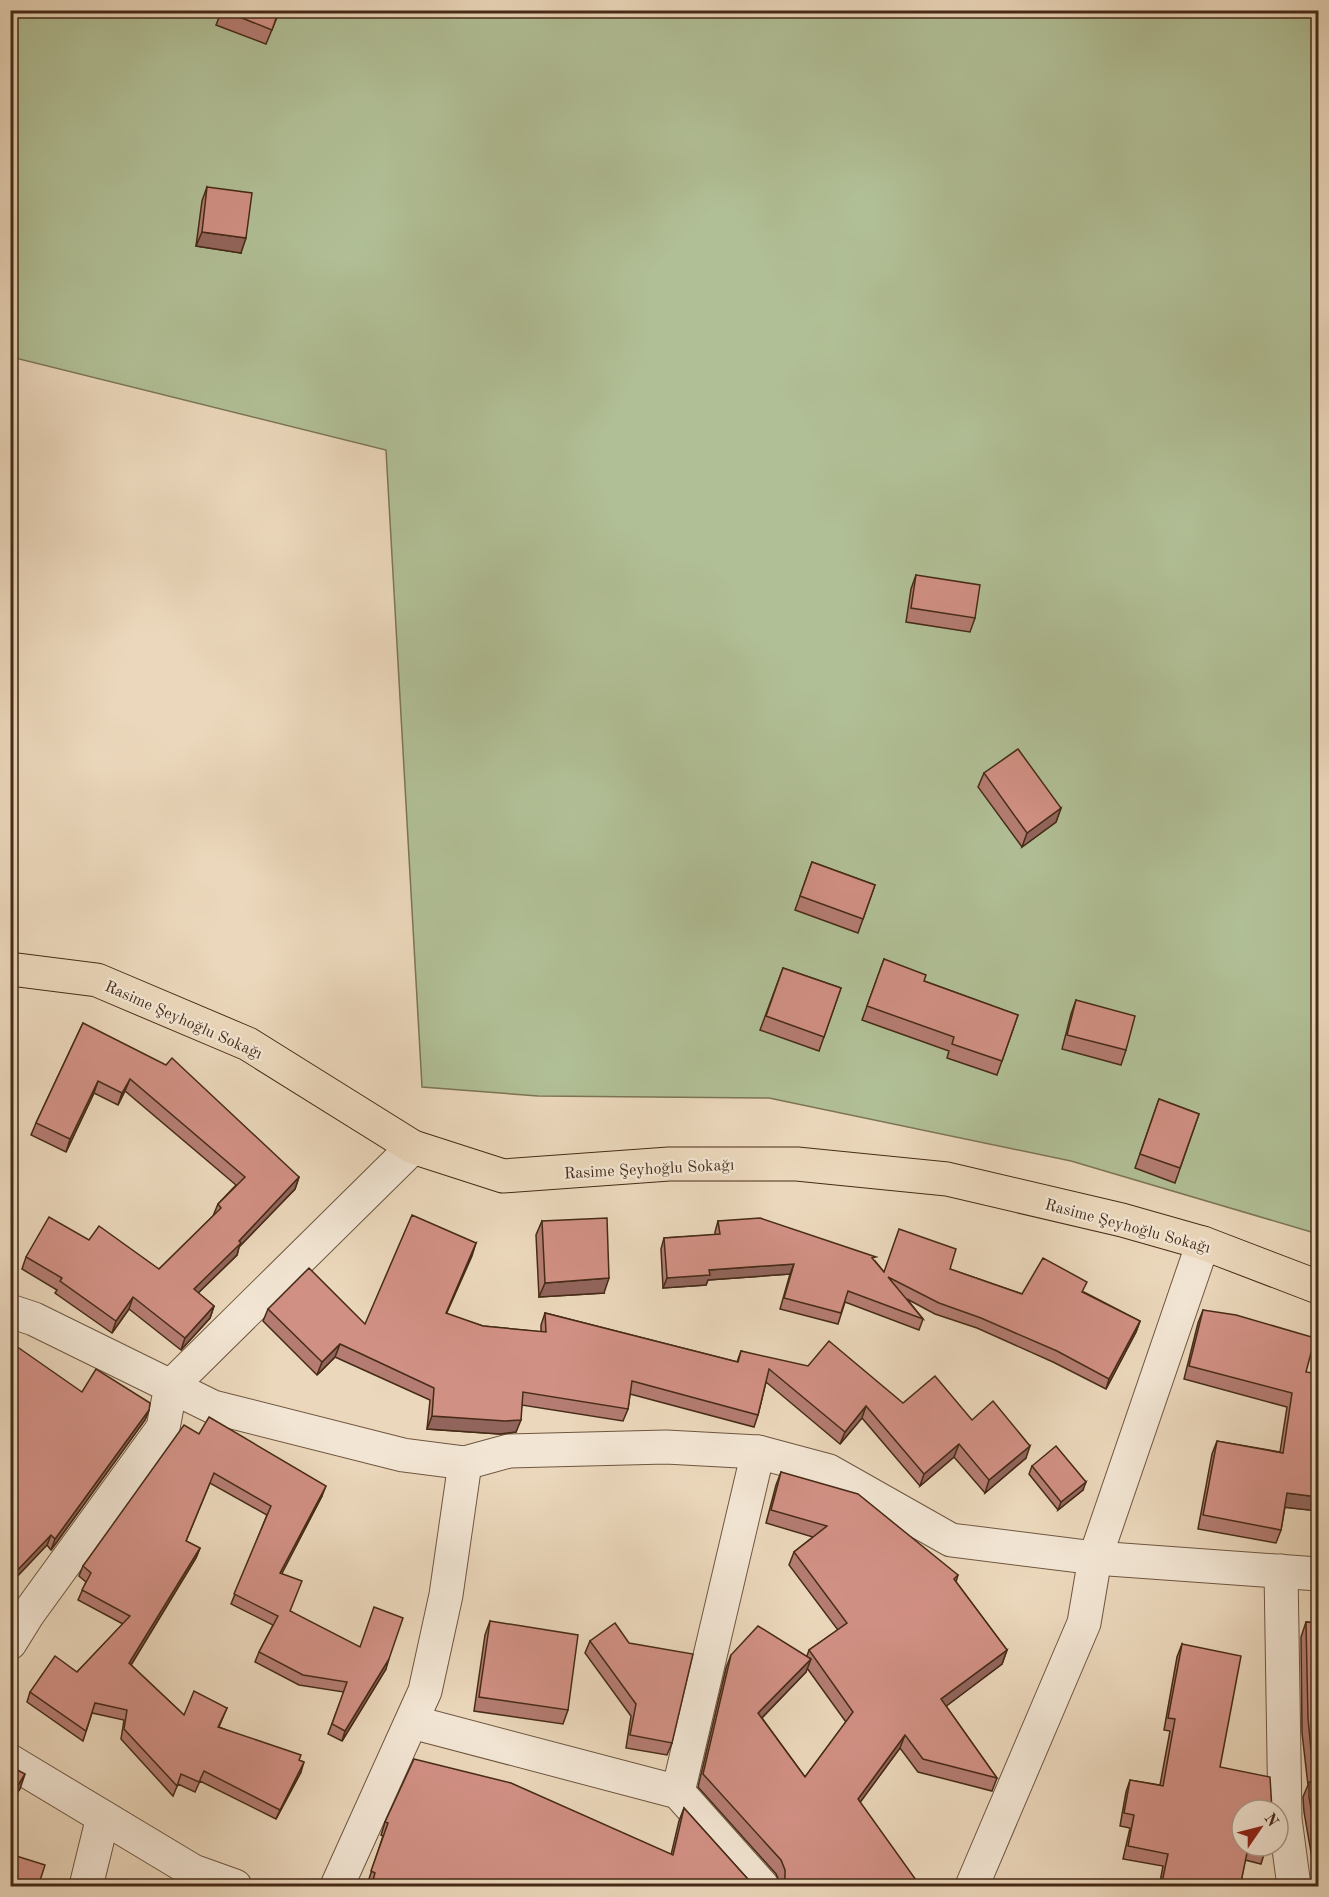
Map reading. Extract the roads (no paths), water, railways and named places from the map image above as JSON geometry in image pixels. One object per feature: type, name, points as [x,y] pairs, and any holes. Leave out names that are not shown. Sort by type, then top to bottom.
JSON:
[{"type":"main road","name":"Rasime Şeyhoğlu Sokağı","points":[[10,969],[98,980],[248,1044],[413,1147],[503,1176],[669,1164],[797,1164],[947,1179],[1122,1220],[1203,1243],[1318,1287]]},
{"type":"street","points":[[10,1643],[28,1614],[163,1428],[171,1386],[413,1147]]},
{"type":"street","points":[[972,1887],[1084,1623],[1095,1558],[1203,1243]]},
{"type":"street","points":[[10,1311],[34,1319],[213,1407],[403,1455],[465,1463],[520,1451],[666,1447],[758,1452],[829,1471],[951,1540],[1095,1558],[1209,1568],[1318,1574]]},
{"type":"street","points":[[678,1792],[758,1452]]},
{"type":"street","points":[[338,1887],[425,1691],[446,1594],[465,1463]]},
{"type":"street","points":[[1281,1571],[1285,1819],[1294,1887]]},
{"type":"street","points":[[412,1722],[678,1792],[762,1887]]},
{"type":"street","points":[[10,1761],[193,1871],[235,1887]]},
{"type":"street","points":[[86,1887],[103,1817]]}]
